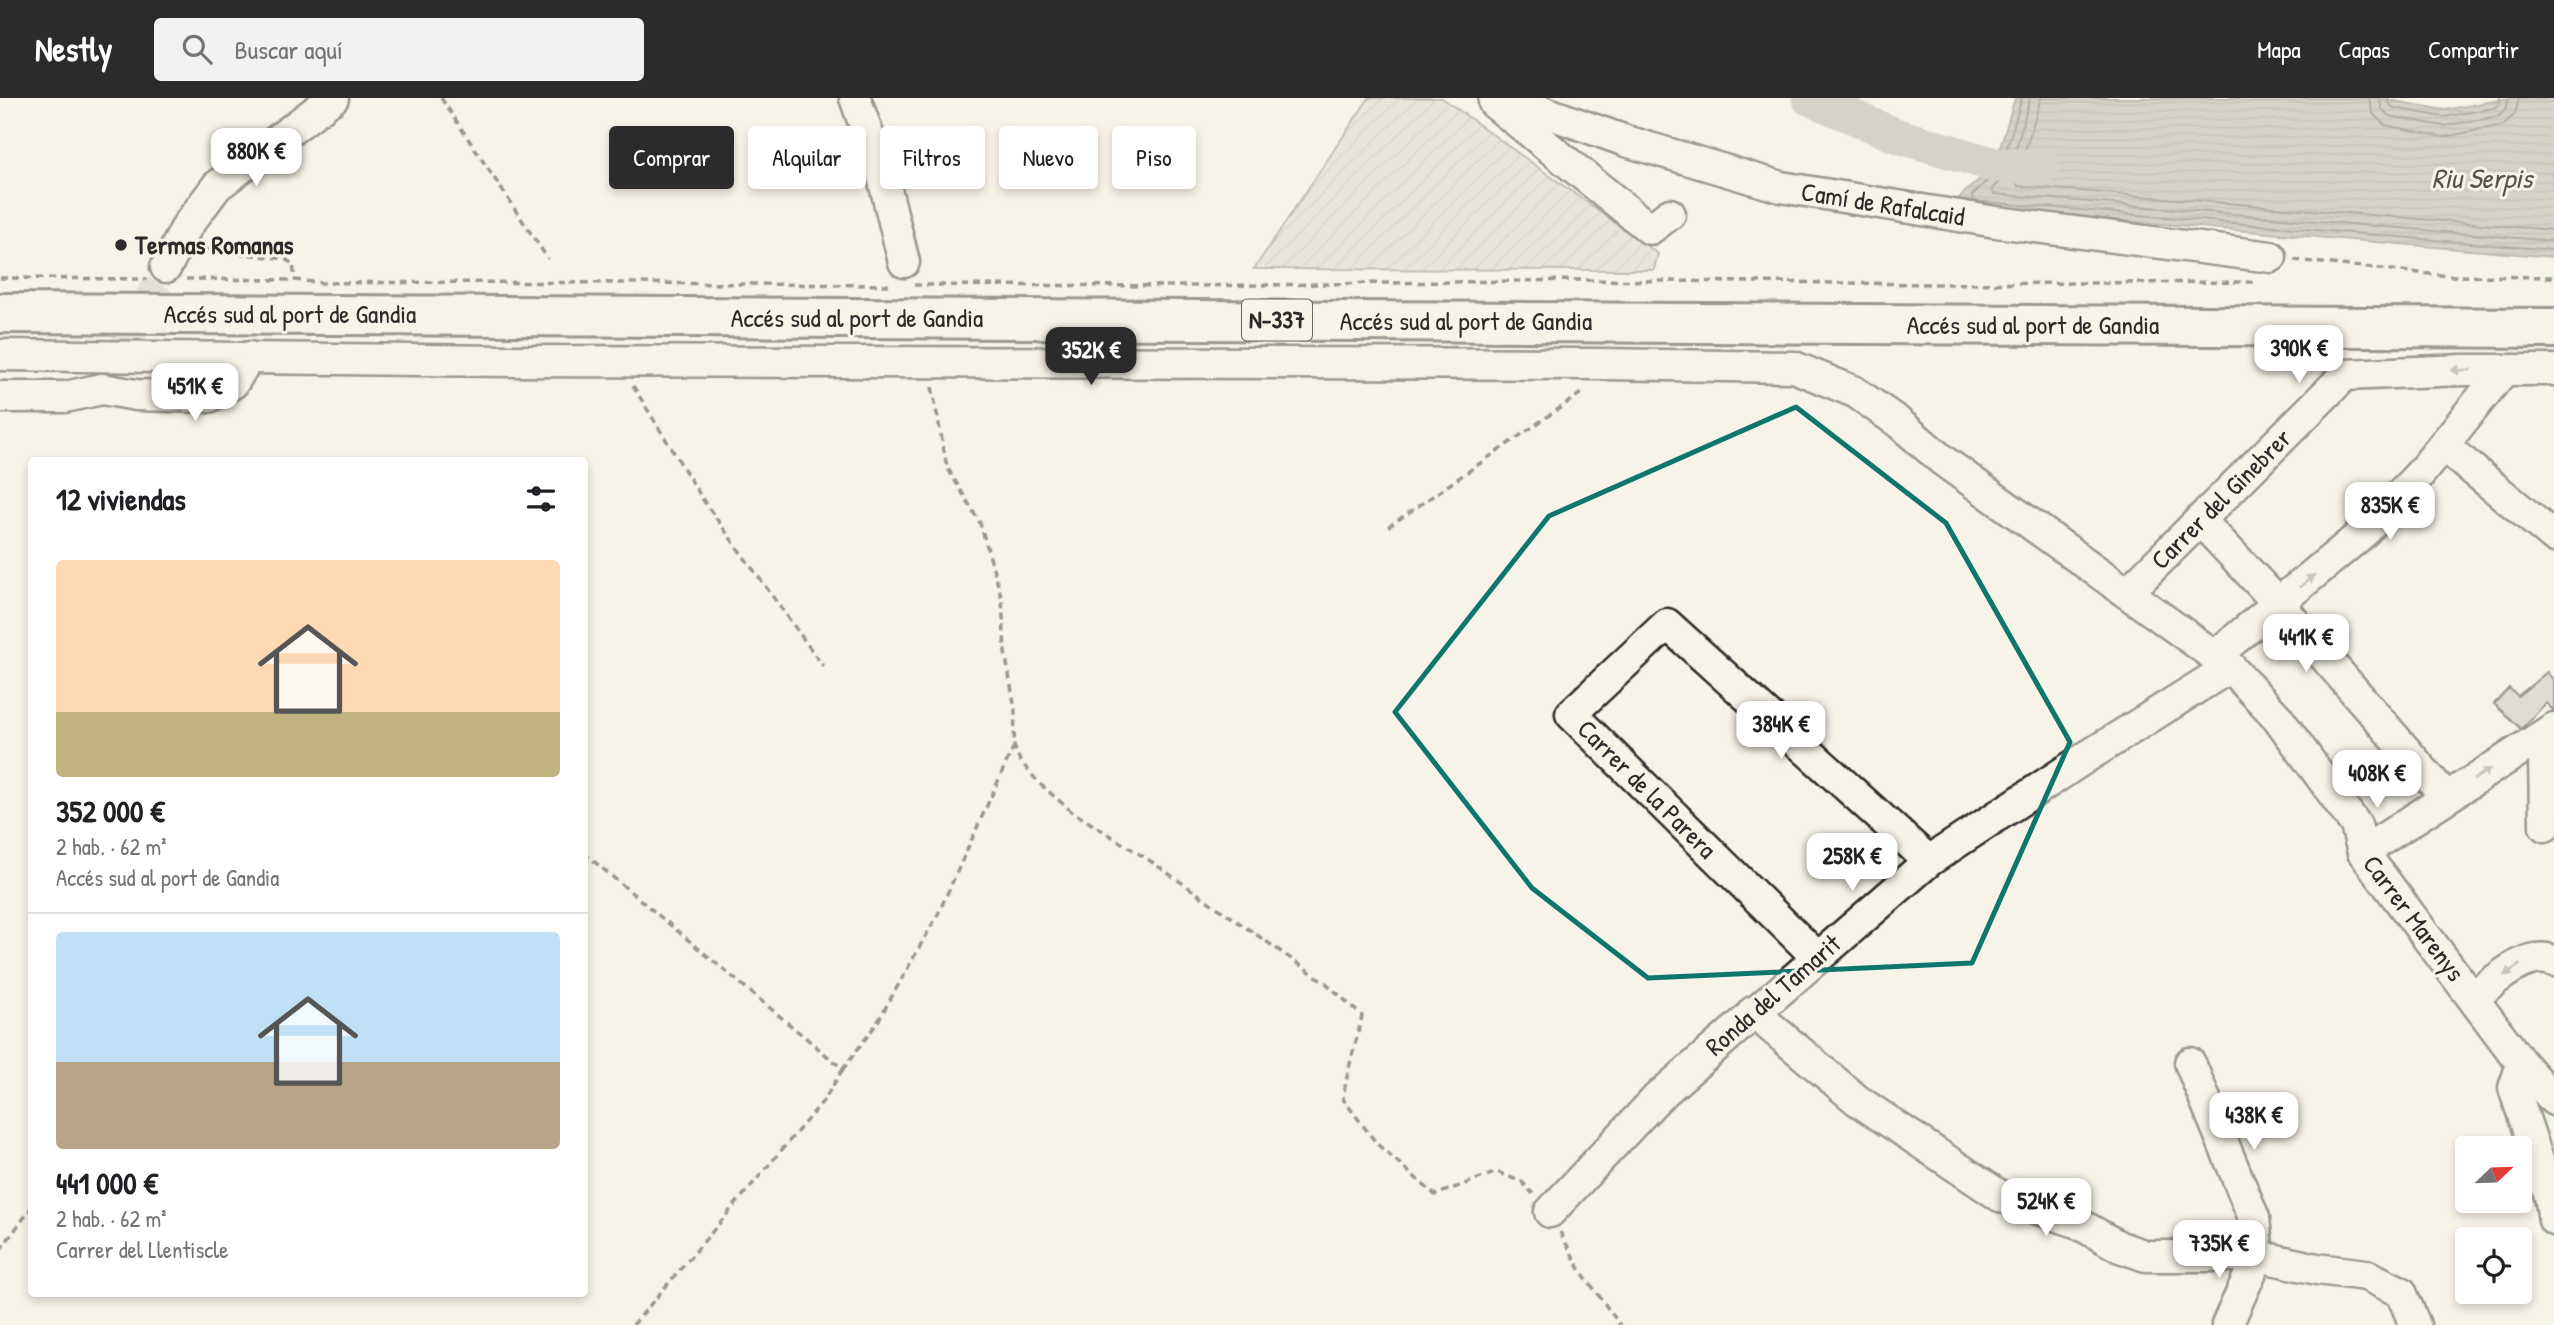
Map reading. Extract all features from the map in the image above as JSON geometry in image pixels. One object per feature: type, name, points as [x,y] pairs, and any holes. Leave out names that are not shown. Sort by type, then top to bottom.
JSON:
[{"type":"highway","name":"Accés sud al port de Gandia","points":[[0,313],[2554,328]]},
{"type":"street","points":[[166,268],[187,226],[217,186],[333,98]]},
{"type":"street","points":[[855,98],[882,173],[903,277]]},
{"type":"street","points":[[1488,98],[1650,229],[1670,214]]},
{"type":"street","name":"Camí de Rafalcaid","points":[[1506,98],[1626,141],[1781,187],[1996,222],[2271,257]]},
{"type":"street","name":"Carrer Marenys","points":[[0,355],[1794,367],[1855,392],[1898,422],[1942,460],[2223,661],[2278,718],[2356,825],[2363,852],[2522,1064],[2554,1100]]},
{"type":"street","points":[[0,397],[65,397],[102,389],[136,396],[209,397],[233,383],[249,357]]},
{"type":"street","name":"Ronda del Tamarit","points":[[1550,1212],[1657,1098],[1929,860],[2088,756],[2223,661],[2279,604],[2363,533],[2418,476],[2504,370]]},
{"type":"street","name":"Carrer del Ginebrer","points":[[2127,593],[2345,375],[2554,370]]},
{"type":"street","points":[[2443,445],[2554,537]]},
{"type":"street","points":[[2200,520],[2279,604],[2446,797]]},
{"type":"street","name":"Carrer de la Parera","points":[[1818,957],[1571,714],[1667,624],[1929,860]]},
{"type":"street","points":[[2363,852],[2546,733]]},
{"type":"street","points":[[2545,826],[2546,733]]},
{"type":"street","points":[[2473,997],[2528,959],[2544,957],[2554,961]]},
{"type":"street","points":[[1753,1012],[1857,1100],[2000,1196],[2076,1222],[2119,1247],[2146,1256],[2258,1256],[2317,1269],[2366,1275],[2400,1292],[2415,1325]]},
{"type":"street","points":[[2190,1063],[2254,1218],[2258,1256],[2227,1325]]},
{"type":"street","points":[[2522,1064],[2514,1088],[2550,1196],[2554,1220]]},
{"type":"path","points":[[441,98],[548,259]]},
{"type":"path","points":[[166,268],[321,283],[531,281],[660,284],[903,277],[1195,286],[1578,280],[1930,284],[2253,282],[2271,257],[2449,276],[2554,277]]},
{"type":"path","points":[[0,278],[285,259],[292,264],[295,280]]},
{"type":"path","points":[[617,360],[705,503],[823,666]]},
{"type":"path","points":[[634,1325],[824,1100],[877,1023],[938,914],[1014,746],[1015,709],[1005,652],[1002,599],[980,523],[947,467],[927,361]]},
{"type":"path","points":[[1388,527],[1580,394],[1602,364]]},
{"type":"path","points":[[1014,746],[1029,773],[1071,811],[1149,860],[1326,983],[1362,1016],[1343,1099],[1377,1144],[1434,1195],[1497,1172],[1522,1182],[1550,1212],[1581,1271],[1620,1325]]},
{"type":"path","points":[[588,856],[843,1069]]},
{"type":"path","points":[[0,1250],[28,1213]]},
{"type":"highlighted area","points":[[1796,407],[1946,523],[2070,742],[1972,963],[1648,978],[1532,888],[1395,712],[1549,516]]},
{"type":"shaded area","points":[[1369,98],[1442,98],[1658,254],[1654,270],[1254,269]]},
{"type":"water","name":"Riu Serpis","points":[[2015,98],[2377,98],[2445,110],[2510,98],[2554,98],[2554,257],[1950,206],[1995,165]]},
{"type":"building","points":[[2547,672],[2554,681],[2554,711],[2546,703],[2521,729],[2494,704],[2509,688],[2518,696]]},
{"type":"waterway","name":"Riu Serpis","points":[[1809,98],[1895,135],[1995,165],[2042,167]]},
{"type":"tunnel","points":[[102,389],[166,267]]},
{"type":"place","name":"Termas Romanas","points":[[121,245]]}]
